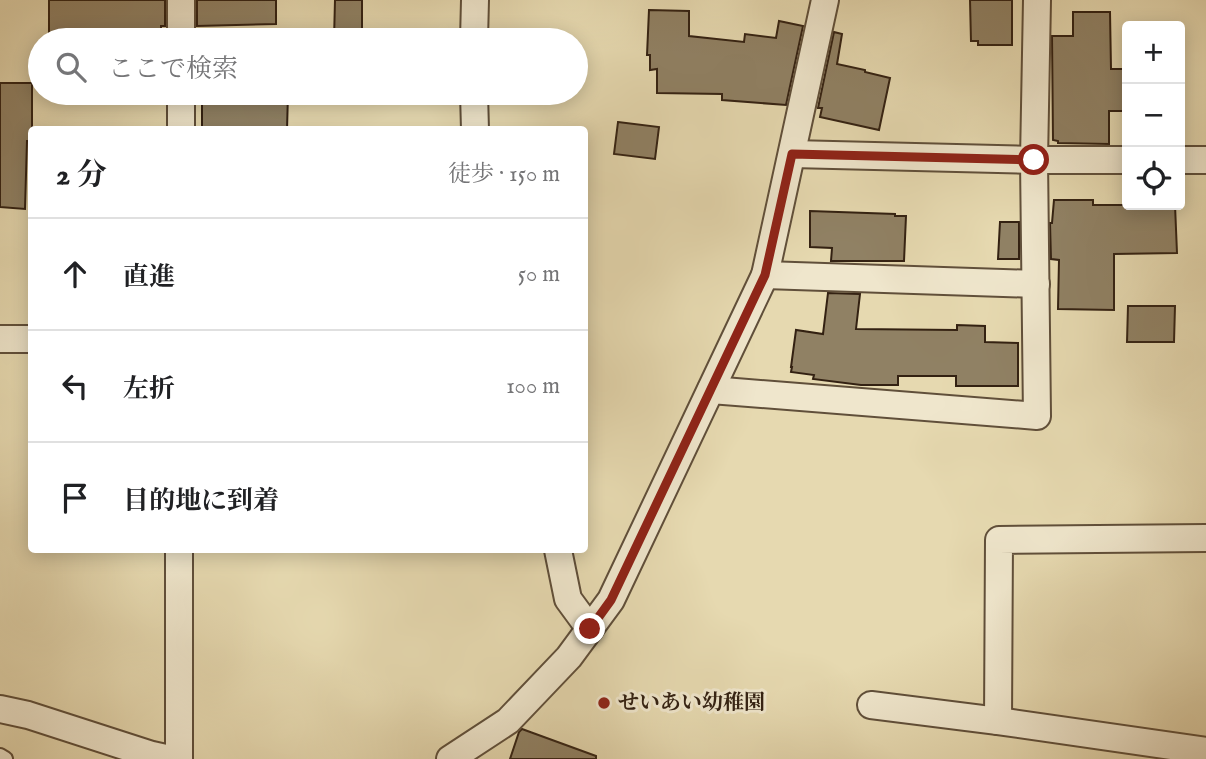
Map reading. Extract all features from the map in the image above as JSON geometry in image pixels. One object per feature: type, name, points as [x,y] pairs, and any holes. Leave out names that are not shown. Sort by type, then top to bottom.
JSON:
[{"type":"street","points":[[181,0],[181,28]]},
{"type":"street","points":[[474,28],[475,0]]},
{"type":"street","points":[[450,759],[508,721],[569,657],[611,600],[765,275],[825,0]]},
{"type":"street","points":[[711,390],[1037,416],[1034,160],[1037,0]]},
{"type":"street","points":[[181,105],[181,126]]},
{"type":"street","points":[[474,105],[475,126]]},
{"type":"street","points":[[792,154],[1122,160]]},
{"type":"street","points":[[1185,160],[1206,160]]},
{"type":"street","points":[[765,275],[1036,284]]},
{"type":"street","points":[[0,339],[28,339]]},
{"type":"street","points":[[998,721],[999,540],[1206,538]]},
{"type":"street","points":[[179,553],[179,759]]},
{"type":"street","points":[[559,553],[568,599],[590,629]]},
{"type":"street","points":[[871,705],[1206,751]]},
{"type":"street","points":[[0,709],[28,715],[170,759]]},
{"type":"lane","points":[[0,756],[5,759]]},
{"type":"building","points":[[49,0],[165,0],[165,26],[161,28],[49,28]]},
{"type":"building","points":[[197,0],[276,0],[276,24],[197,26]]},
{"type":"building","points":[[335,0],[362,0],[362,28],[334,28]]},
{"type":"building","points":[[970,0],[1012,0],[1012,45],[978,45],[978,41],[971,41]]},
{"type":"building","points":[[649,10],[689,11],[689,36],[744,42],[745,34],[776,38],[779,21],[803,26],[786,105],[722,100],[722,94],[657,93],[657,69],[650,70],[650,55],[647,55]]},
{"type":"building","points":[[1073,12],[1110,12],[1111,69],[1122,69],[1122,111],[1109,111],[1109,144],[1058,143],[1053,140],[1052,36],[1073,36]]},
{"type":"building","points":[[834,32],[842,34],[837,64],[890,78],[879,130],[820,117],[822,108],[818,108]]},
{"type":"building","points":[[0,83],[28,83],[32,126],[28,126],[25,209],[0,207]]},
{"type":"building","points":[[202,105],[288,105],[287,126],[202,126]]},
{"type":"building","points":[[618,122],[659,127],[655,159],[614,154]]},
{"type":"building","points":[[1054,200],[1093,200],[1093,205],[1122,205],[1122,210],[1175,210],[1177,253],[1114,254],[1114,310],[1058,309],[1059,260],[1051,259]]},
{"type":"building","points":[[810,211],[906,216],[904,261],[831,261],[832,248],[810,247]]},
{"type":"building","points":[[1000,222],[1019,222],[1019,259],[998,259]]},
{"type":"building","points":[[828,293],[860,294],[856,329],[957,330],[957,325],[985,326],[985,342],[1018,343],[1018,386],[956,386],[956,376],[898,376],[898,385],[861,385],[813,379],[814,375],[791,372],[796,330],[823,334]]},
{"type":"building","points":[[1128,306],[1175,306],[1174,342],[1127,342]]},
{"type":"building","points":[[522,729],[596,756],[596,759],[510,759]]},
{"type":"place","name":"せいあい幼稚園","points":[[604,703]]},
{"type":"route","points":[[590,629],[611,600],[765,275],[792,154],[1034,160]]}]
